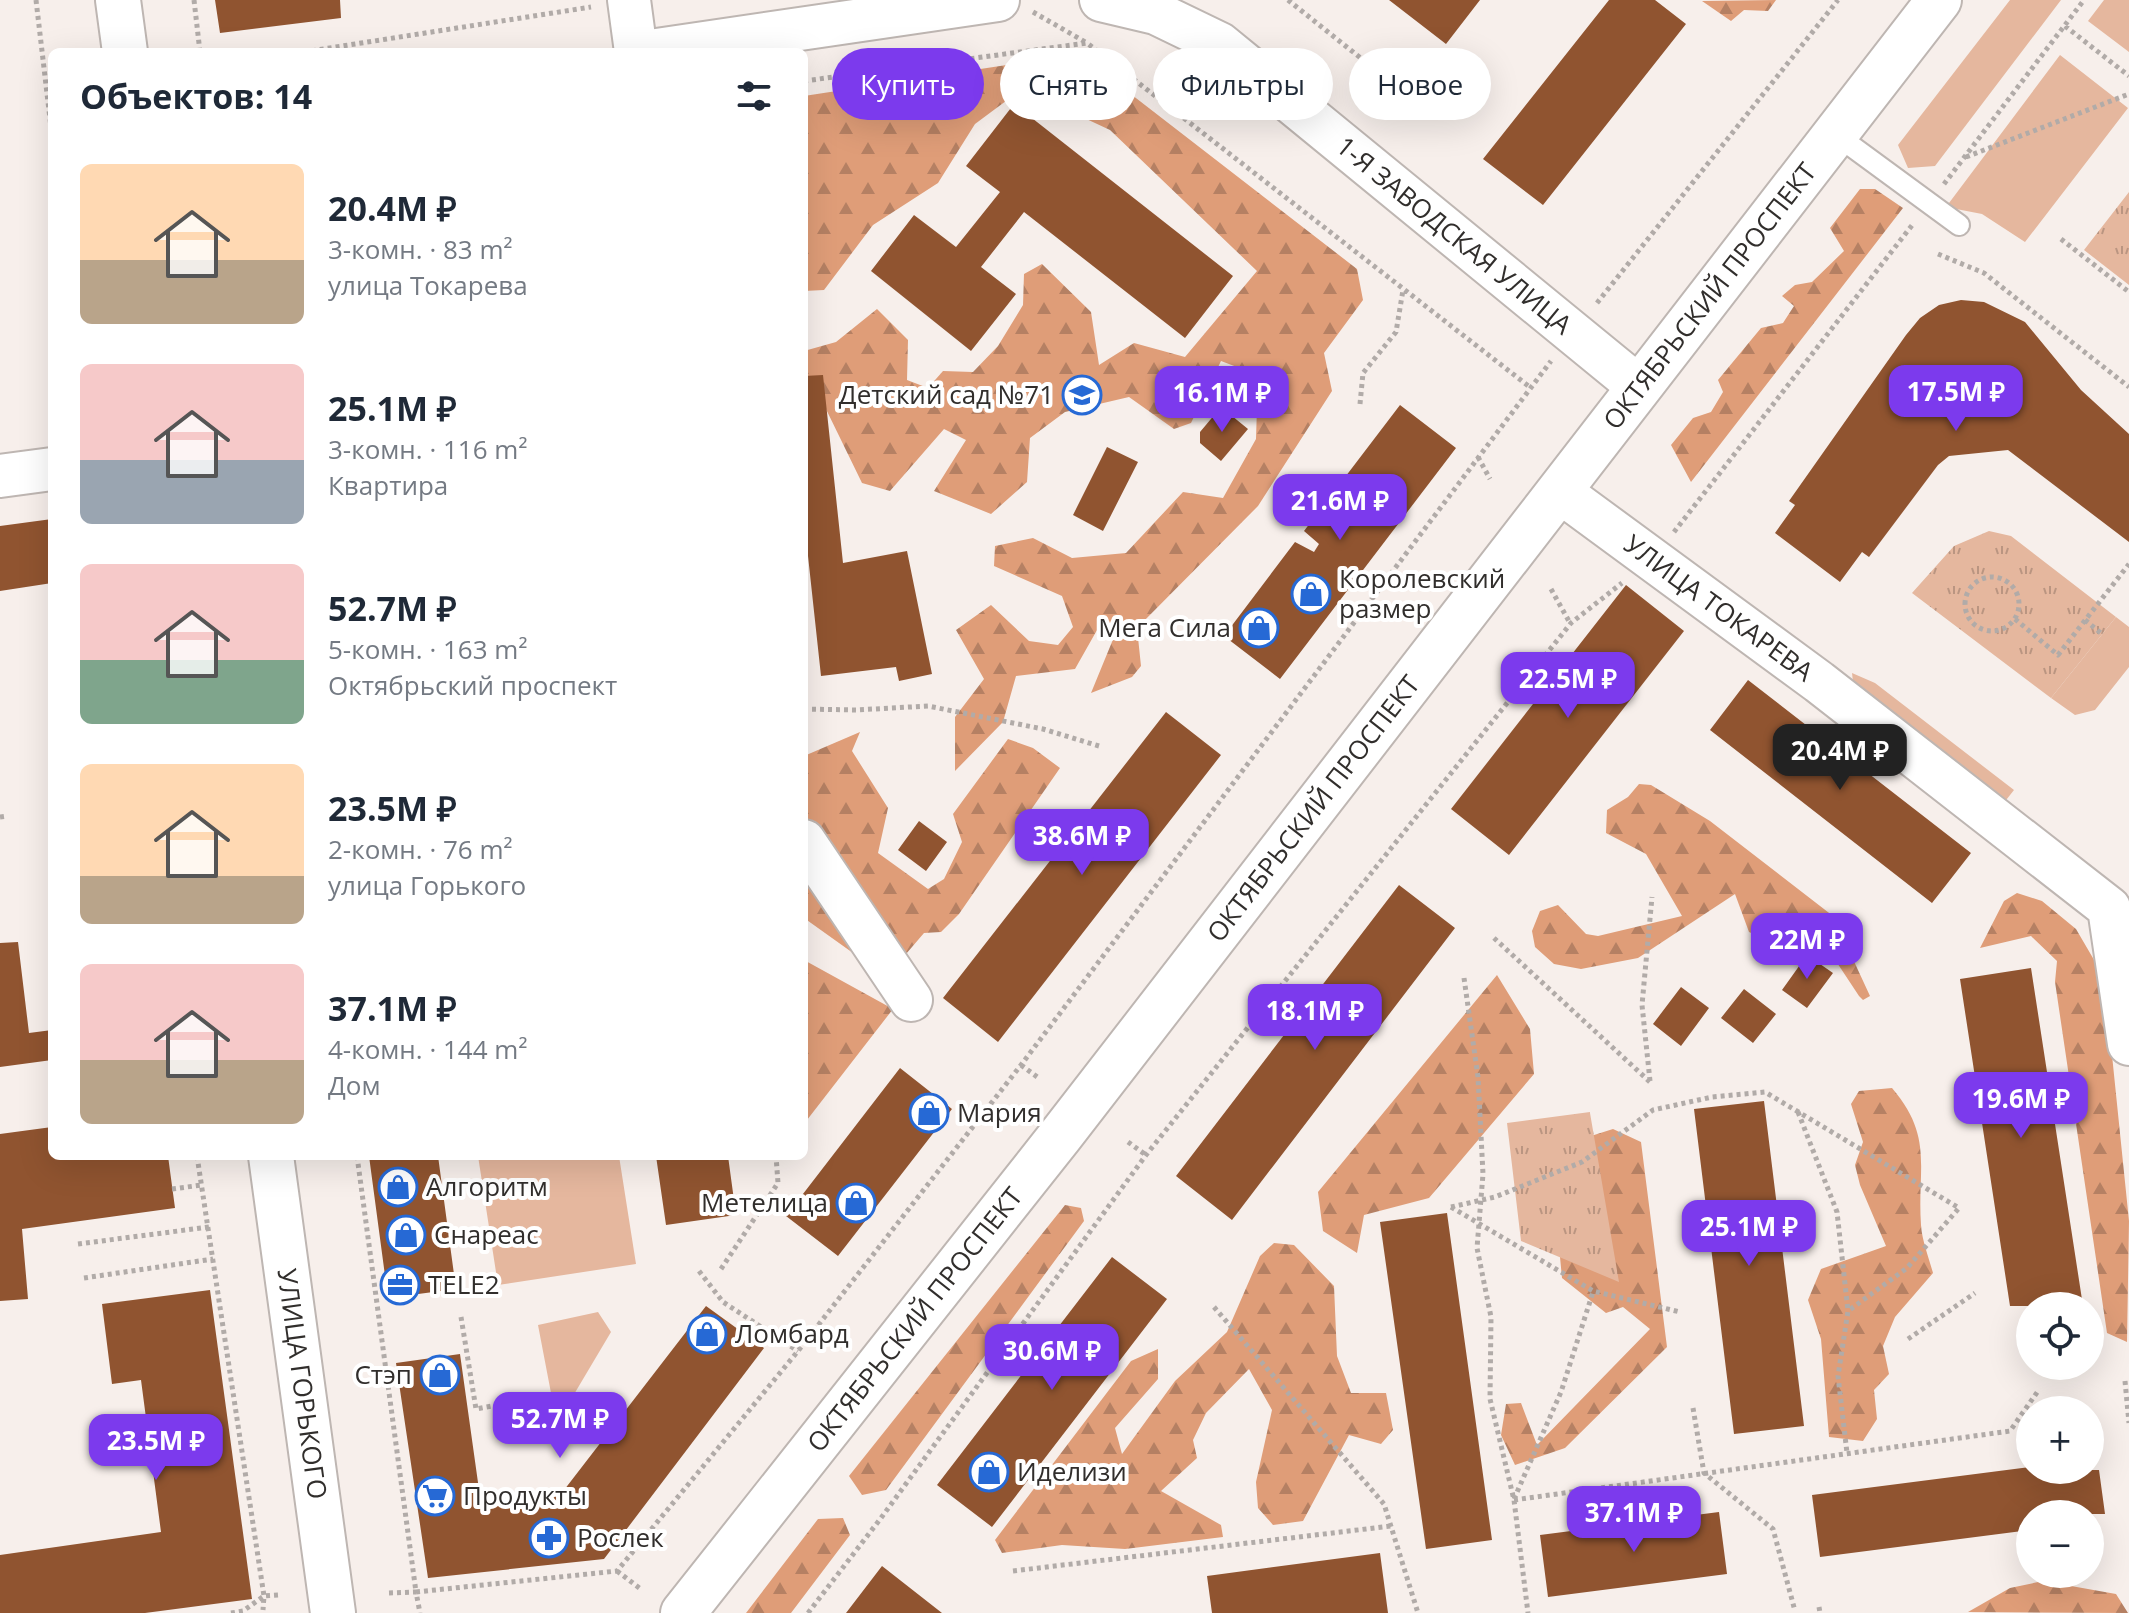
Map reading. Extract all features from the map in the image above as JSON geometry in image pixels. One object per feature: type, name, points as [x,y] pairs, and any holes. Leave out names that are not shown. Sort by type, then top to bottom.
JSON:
[{"type":"main road","points":[[118,0],[124,48]]},
{"type":"main road","name":"ОКТЯБРЬСКИЙ ПРОСПЕКТ","points":[[683,1613],[1068,1126],[1939,0]]},
{"type":"main road","name":"УЛИЦА ГОРЬКОГО","points":[[272,1160],[333,1613]]},
{"type":"street","name":"1-Я ЗАВОДСКАЯ УЛИЦА","points":[[1101,0],[1156,13],[1220,44],[1639,387]]},
{"type":"street","points":[[616,2],[634,48]]},
{"type":"street","points":[[674,48],[1011,4]]},
{"type":"street","points":[[0,476],[48,470]]},
{"type":"street","name":"УЛИЦА ТОКАРЕВА","points":[[1559,491],[1819,682],[2109,908],[2129,1044]]},
{"type":"street","points":[[808,847],[911,1000]]},
{"type":"lane","points":[[1835,134],[1959,225]]},
{"type":"path","points":[[36,0],[48,102]]},
{"type":"path","points":[[194,0],[200,48]]},
{"type":"path","points":[[1289,0],[1349,48]]},
{"type":"path","points":[[1591,310],[1838,0]]},
{"type":"path","points":[[808,1613],[1146,1155],[1571,623],[1652,560],[2084,0]]},
{"type":"path","points":[[329,48],[616,2]]},
{"type":"path","points":[[1011,4],[1087,43],[1531,388]]},
{"type":"path","points":[[2065,26],[2129,76]]},
{"type":"path","points":[[808,80],[1087,43]]},
{"type":"path","points":[[1965,157],[2129,94]]},
{"type":"path","points":[[2061,239],[2129,292]]},
{"type":"path","points":[[1938,254],[1984,273],[2129,387]]},
{"type":"path","points":[[1360,404],[1363,373],[1396,332],[1404,289]]},
{"type":"path","points":[[617,1571],[798,1351],[1021,1065],[1553,359]]},
{"type":"path","points":[[1478,457],[1490,479]]},
{"type":"path","points":[[2015,619],[2058,655],[2129,564]]},
{"type":"path","points":[[1992,576],[2010,583],[2019,600],[2015,619],[1997,631],[1977,627],[1964,608],[1965,596],[1980,579],[1992,576]]},
{"type":"path","points":[[1551,589],[1571,623]]},
{"type":"path","points":[[2085,620],[2102,634]]},
{"type":"path","points":[[808,709],[928,706],[1043,729],[1099,746]]},
{"type":"path","points":[[1494,938],[1650,1082],[1642,1005],[1652,897]]},
{"type":"path","points":[[1464,978],[1478,1077],[1483,1174],[1477,1248],[1491,1317],[1490,1399],[1514,1500],[1528,1613]]},
{"type":"path","points":[[1021,1065],[1040,1079]]},
{"type":"path","points":[[1680,1312],[1593,1291],[1451,1207],[1495,1197],[1582,1162],[1653,1110],[1712,1097],[1765,1092],[1959,1208],[1907,1268],[1848,1311]]},
{"type":"path","points":[[1797,1111],[1837,1212],[1848,1311],[1838,1376],[1847,1453]]},
{"type":"path","points":[[1128,1142],[1146,1155]]},
{"type":"path","points":[[198,1160],[264,1596],[263,1610]]},
{"type":"path","points":[[358,1160],[420,1613]]},
{"type":"path","points":[[721,1269],[778,1183],[776,1160]]},
{"type":"path","points":[[172,1189],[202,1185]]},
{"type":"path","points":[[78,1244],[209,1227]]},
{"type":"path","points":[[84,1278],[213,1259]]},
{"type":"path","points":[[699,1271],[723,1302],[798,1351]]},
{"type":"path","points":[[1514,1500],[1561,1392],[1593,1291]]},
{"type":"path","points":[[1908,1339],[1975,1293]]},
{"type":"path","points":[[1214,1307],[1384,1504],[1418,1613]]},
{"type":"path","points":[[461,1317],[476,1409],[535,1398]]},
{"type":"path","points":[[2125,1381],[2129,1423]]},
{"type":"path","points":[[1514,1500],[2010,1431],[2038,1391]]},
{"type":"path","points":[[1693,1408],[1704,1473],[1773,1529],[1795,1611]]},
{"type":"path","points":[[1013,1571],[1391,1526]]},
{"type":"path","points":[[389,1593],[617,1571],[642,1590]]},
{"type":"path","points":[[231,1613],[243,1611],[264,1596],[279,1595]]},
{"type":"green space","points":[[1776,0],[1768,11],[1744,10],[1731,21],[1702,1]]},
{"type":"green space","points":[[2010,0],[2061,0],[1935,166],[1908,168],[1898,145]]},
{"type":"green space","points":[[2104,0],[2129,0],[2129,52],[2088,21]]},
{"type":"green space","points":[[2060,55],[2128,108],[2025,242],[1982,214],[1946,207]]},
{"type":"green space","points":[[1000,66],[1000,105],[984,117],[984,69]]},
{"type":"green space","points":[[832,92],[832,120],[980,120],[938,183],[873,225],[824,290],[808,291],[808,95]]},
{"type":"green space","points":[[1137,99],[1153,111],[1153,120],[1164,120],[1357,269],[1363,300],[1324,353],[1332,391],[1258,506],[1137,628],[1141,666],[1132,677],[1091,693],[1114,637],[1101,623],[1075,669],[1016,676],[1003,722],[955,771],[955,717],[984,679],[956,630],[991,605],[1029,641],[1058,645],[1073,627],[1062,596],[994,566],[995,546],[1033,538],[1072,558],[1126,553],[1183,492],[1223,498],[1256,439],[1258,375],[1221,361],[1191,423],[1174,429],[1129,397],[1065,412],[1030,438],[1027,482],[991,514],[934,491],[966,440],[944,429],[890,491],[862,483],[823,403],[808,400],[808,350],[836,342],[877,309],[908,340],[907,380],[928,388],[943,371],[973,372],[998,346],[1023,305],[1024,274],[1042,264],[1091,312],[1099,365],[1134,343],[1185,357],[1257,271],[1110,130],[1089,120],[1137,120]]},
{"type":"green space","points":[[1860,189],[1875,189],[1903,208],[1691,482],[1671,445],[1693,418],[1711,412],[1723,392],[1718,380],[1761,328],[1783,323],[1794,306],[1782,296],[1795,285],[1812,282],[1844,251],[1830,228]]},
{"type":"green space","points":[[2129,192],[2129,285],[2084,250]]},
{"type":"green space","points":[[1989,531],[2011,536],[2116,617],[2051,698],[1912,593],[1954,546]]},
{"type":"green space","points":[[2116,617],[2129,627],[2129,667],[2095,710],[2075,715],[2051,698]]},
{"type":"green space","points":[[1852,673],[1875,683],[2014,790],[1999,809],[1854,691]]},
{"type":"green space","points":[[860,732],[852,751],[888,808],[878,853],[928,889],[944,879],[962,842],[953,814],[1008,739],[1033,748],[1060,768],[959,914],[941,932],[924,933],[894,968],[874,968],[808,921],[808,754]]},
{"type":"green space","points":[[1639,784],[1651,785],[1710,821],[1833,916],[1870,996],[1863,1000],[1859,996],[1820,937],[1771,942],[1749,932],[1735,894],[1638,958],[1581,969],[1554,964],[1535,947],[1532,931],[1540,911],[1558,905],[1586,934],[1598,936],[1682,916],[1646,854],[1606,833],[1607,810],[1628,797]]},
{"type":"green space","points":[[2017,893],[2042,901],[2076,929],[2104,977],[2129,1221],[2127,1342],[2107,1333],[2104,1292],[2101,1292],[2055,982],[2057,961],[2031,936],[1980,948],[2004,901]]},
{"type":"green space","points":[[808,962],[893,1009],[808,1119]]},
{"type":"green space","points":[[1497,975],[1530,1029],[1534,1074],[1429,1198],[1364,1215],[1357,1253],[1323,1231],[1318,1192]]},
{"type":"green space","points":[[1892,1088],[1914,1122],[1919,1138],[1922,1231],[1933,1273],[1895,1317],[1883,1346],[1889,1374],[1874,1390],[1877,1419],[1863,1441],[1829,1437],[1821,1339],[1808,1300],[1821,1269],[1886,1246],[1860,1185],[1855,1165],[1863,1142],[1851,1104],[1859,1091]]},
{"type":"green space","points":[[1590,1112],[1619,1282],[1521,1241],[1507,1123]]},
{"type":"green space","points":[[1613,1129],[1641,1142],[1667,1347],[1565,1448],[1515,1465],[1501,1435],[1506,1404],[1521,1403],[1537,1445],[1650,1329],[1623,1307],[1606,1313],[1562,1278],[1560,1257],[1572,1142]]},
{"type":"green space","points":[[479,1160],[620,1160],[636,1264],[498,1285]]},
{"type":"green space","points":[[1065,1205],[1081,1208],[1084,1221],[886,1490],[862,1495],[849,1476]]},
{"type":"green space","points":[[1274,1243],[1294,1245],[1334,1286],[1337,1356],[1351,1393],[1386,1393],[1393,1430],[1381,1444],[1349,1435],[1303,1521],[1273,1525],[1258,1508],[1256,1482],[1272,1410],[1249,1369],[1206,1413],[1193,1440],[1197,1458],[1161,1491],[1221,1525],[1223,1537],[1125,1549],[1062,1545],[1002,1553],[995,1540],[1131,1361],[1158,1349],[1158,1379],[1115,1428],[1122,1454],[1175,1381],[1227,1332],[1260,1256]]},
{"type":"green space","points":[[598,1312],[611,1332],[573,1396],[551,1393],[538,1325]]},
{"type":"green space","points":[[843,1518],[850,1535],[791,1613],[746,1613],[818,1519]]},
{"type":"green space","points":[[2010,1588],[2082,1588],[2116,1594],[2128,1613],[1968,1612]]},
{"type":"building","points":[[215,0],[340,0],[341,18],[220,33]]},
{"type":"building","points":[[1389,0],[1480,0],[1446,44]]},
{"type":"building","points":[[1609,0],[1655,0],[1686,24],[1543,205],[1483,159]]},
{"type":"building","points":[[1002,120],[1034,120],[1233,276],[1185,338],[1024,212],[981,267],[1016,294],[971,351],[871,271],[914,215],[956,247],[1000,192],[966,166]]},
{"type":"building","points":[[1961,300],[1984,302],[2025,322],[2081,390],[2129,434],[2129,542],[2008,450],[1949,456],[1938,465],[1869,557],[1862,552],[1840,582],[1775,533],[1795,505],[1789,501],[1906,335],[1920,318],[1939,305]]},
{"type":"building","points":[[823,375],[843,563],[907,551],[932,674],[899,681],[896,667],[821,676],[808,556],[808,376]]},
{"type":"building","points":[[1400,405],[1456,448],[1280,679],[1224,636],[1295,542],[1314,552],[1319,544],[1304,531]]},
{"type":"building","points":[[1221,407],[1248,429],[1221,461],[1200,443],[1200,432]]},
{"type":"building","points":[[1107,447],[1138,462],[1103,531],[1073,515]]},
{"type":"building","points":[[48,520],[48,584],[0,591],[0,526]]},
{"type":"building","points":[[1626,585],[1684,631],[1509,855],[1451,809]]},
{"type":"building","points":[[1748,680],[1971,853],[1932,903],[1710,730]]},
{"type":"building","points":[[1166,712],[1221,755],[998,1042],[943,998]]},
{"type":"building","points":[[919,821],[947,842],[926,871],[898,850]]},
{"type":"building","points":[[1399,885],[1455,928],[1232,1220],[1176,1176]]},
{"type":"building","points":[[18,942],[29,1033],[48,1031],[48,1061],[0,1067],[0,943]]},
{"type":"building","points":[[1807,955],[1833,973],[1807,1008],[1782,990]]},
{"type":"building","points":[[2031,968],[2081,1292],[2016,1292],[2016,1306],[2010,1306],[1960,979]]},
{"type":"building","points":[[1681,987],[1709,1008],[1681,1046],[1653,1024]]},
{"type":"building","points":[[1744,989],[1776,1014],[1753,1043],[1721,1018]]},
{"type":"building","points":[[900,1068],[952,1109],[838,1256],[786,1216]]},
{"type":"building","points":[[1764,1101],[1804,1426],[1734,1434],[1694,1109]]},
{"type":"building","points":[[48,1128],[48,1160],[169,1160],[175,1208],[22,1229],[28,1299],[0,1301],[0,1134]]},
{"type":"building","points":[[370,1160],[439,1160],[456,1289],[388,1298]]},
{"type":"building","points":[[657,1160],[729,1160],[736,1215],[666,1225]]},
{"type":"building","points":[[1447,1213],[1492,1540],[1426,1549],[1380,1222]]},
{"type":"building","points":[[1112,1257],[1167,1299],[992,1527],[937,1485]]},
{"type":"building","points":[[210,1290],[252,1599],[145,1613],[0,1613],[0,1555],[161,1532],[141,1380],[112,1384],[102,1304]]},
{"type":"building","points":[[706,1306],[764,1348],[604,1559],[428,1578],[396,1363],[460,1354],[481,1504],[561,1494]]},
{"type":"building","points":[[2016,1469],[2016,1484],[2101,1484],[2103,1500],[2016,1500],[2016,1532],[1820,1557],[1812,1495]]},
{"type":"building","points":[[1719,1512],[1727,1574],[1548,1597],[1540,1535]]},
{"type":"building","points":[[1380,1553],[1388,1613],[1212,1613],[1207,1576]]},
{"type":"building","points":[[882,1566],[942,1613],[846,1613]]},
{"type":"place","name":"Детский сад №71","points":[[1082,395]]},
{"type":"place","name":"Королевский размер","points":[[1311,594]]},
{"type":"place","name":"Мега Сила","points":[[1259,628]]},
{"type":"place","name":"Мария","points":[[929,1113]]},
{"type":"place","name":"Алгоритм","points":[[398,1187]]},
{"type":"place","name":"Метелица","points":[[856,1203]]},
{"type":"place","name":"Снареас","points":[[406,1235]]},
{"type":"place","name":"TELE2","points":[[400,1285]]},
{"type":"place","name":"Ломбард","points":[[707,1334]]},
{"type":"place","name":"Стэп","points":[[440,1375]]},
{"type":"place","name":"Иделизи","points":[[989,1472]]},
{"type":"place","name":"Продукты","points":[[435,1496]]},
{"type":"place","name":"Рослек","points":[[549,1538]]}]
